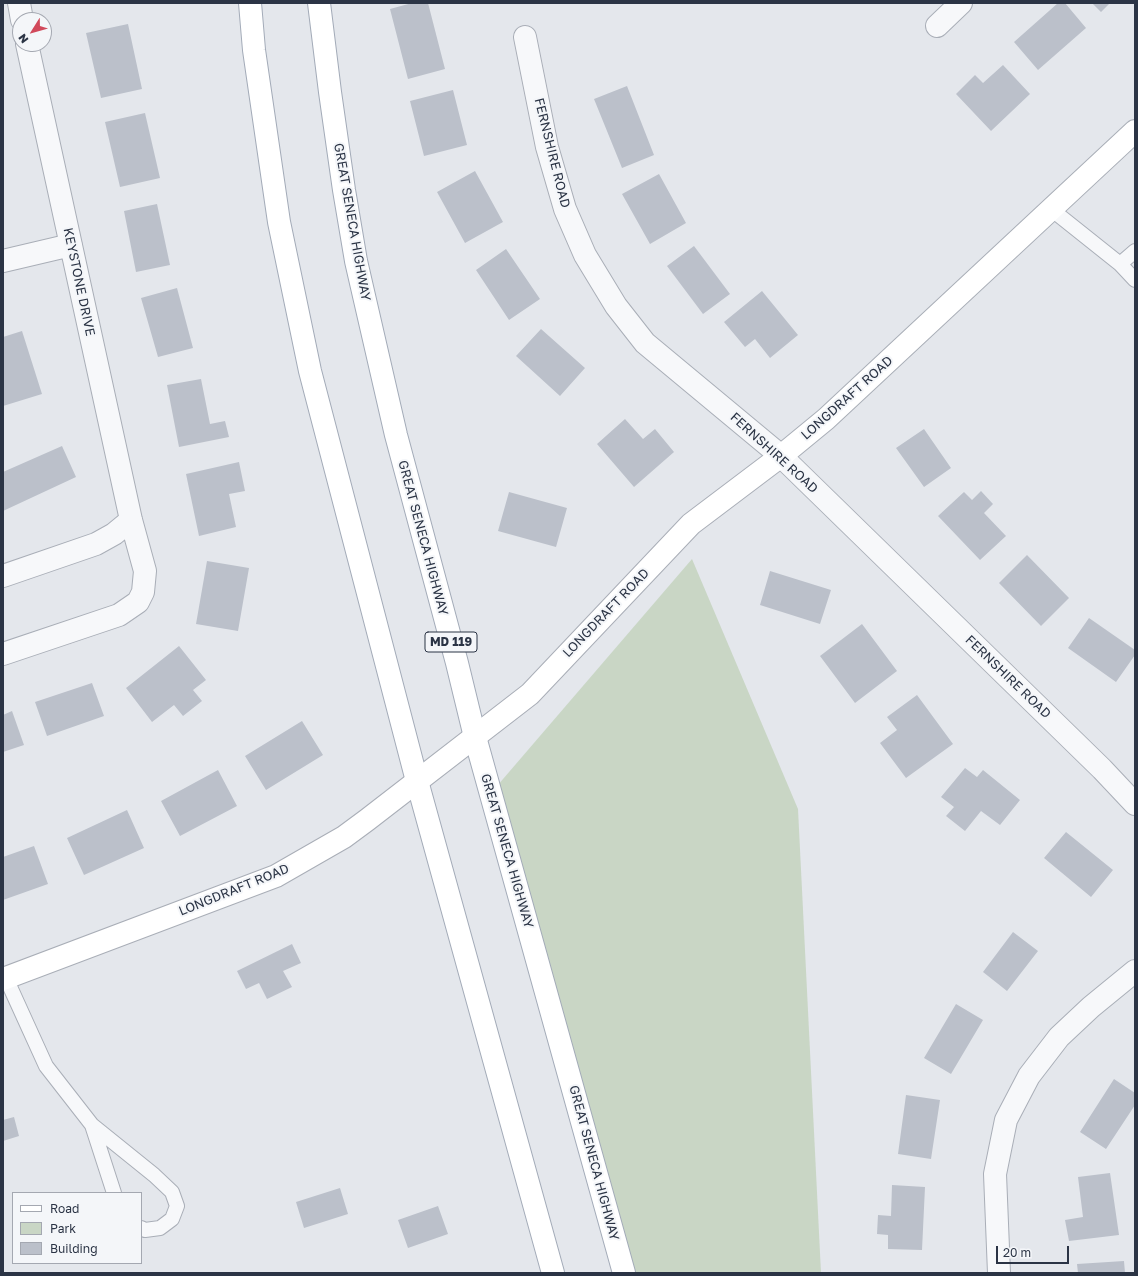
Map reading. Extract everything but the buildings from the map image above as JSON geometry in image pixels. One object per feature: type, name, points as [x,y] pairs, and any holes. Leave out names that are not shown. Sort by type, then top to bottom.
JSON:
[{"type":"main road","points":[[250,3],[254,50],[279,222],[310,371],[417,781],[553,1273]]},
{"type":"main road","name":"GREAT SENECA HIGHWAY","points":[[319,3],[344,190],[356,261],[396,435],[475,736],[624,1273]]},
{"type":"main road","name":"LONGDRAFT ROAD","points":[[5,979],[276,876],[344,837],[367,820],[530,694],[691,524],[826,419],[1135,131]]},
{"type":"street","points":[[937,26],[962,3]]},
{"type":"street","name":"FERNSHIRE ROAD","points":[[525,37],[547,147],[565,209],[585,255],[616,306],[645,343],[780,456],[1096,763],[1135,804]]},
{"type":"street","name":"KEYSTONE DRIVE","points":[[3,654],[119,615],[138,602],[143,592],[145,571],[131,520],[29,52]]},
{"type":"street","points":[[3,261],[71,245]]},
{"type":"street","points":[[3,576],[96,544],[114,534],[131,520]]},
{"type":"street","points":[[999,1273],[994,1174],[1006,1120],[1029,1076],[1059,1037],[1091,1007],[1135,971]]},
{"type":"lane","points":[[1051,209],[1120,264],[1135,280]]},
{"type":"lane","points":[[1120,264],[1135,251]]},
{"type":"lane","points":[[5,979],[46,1066],[92,1125],[172,1192],[177,1206],[172,1219],[160,1228],[145,1230],[142,1228]]},
{"type":"lane","points":[[92,1125],[114,1192]]},
{"type":"green space","points":[[692,559],[798,809],[821,1273],[624,1273],[491,793]]}]
